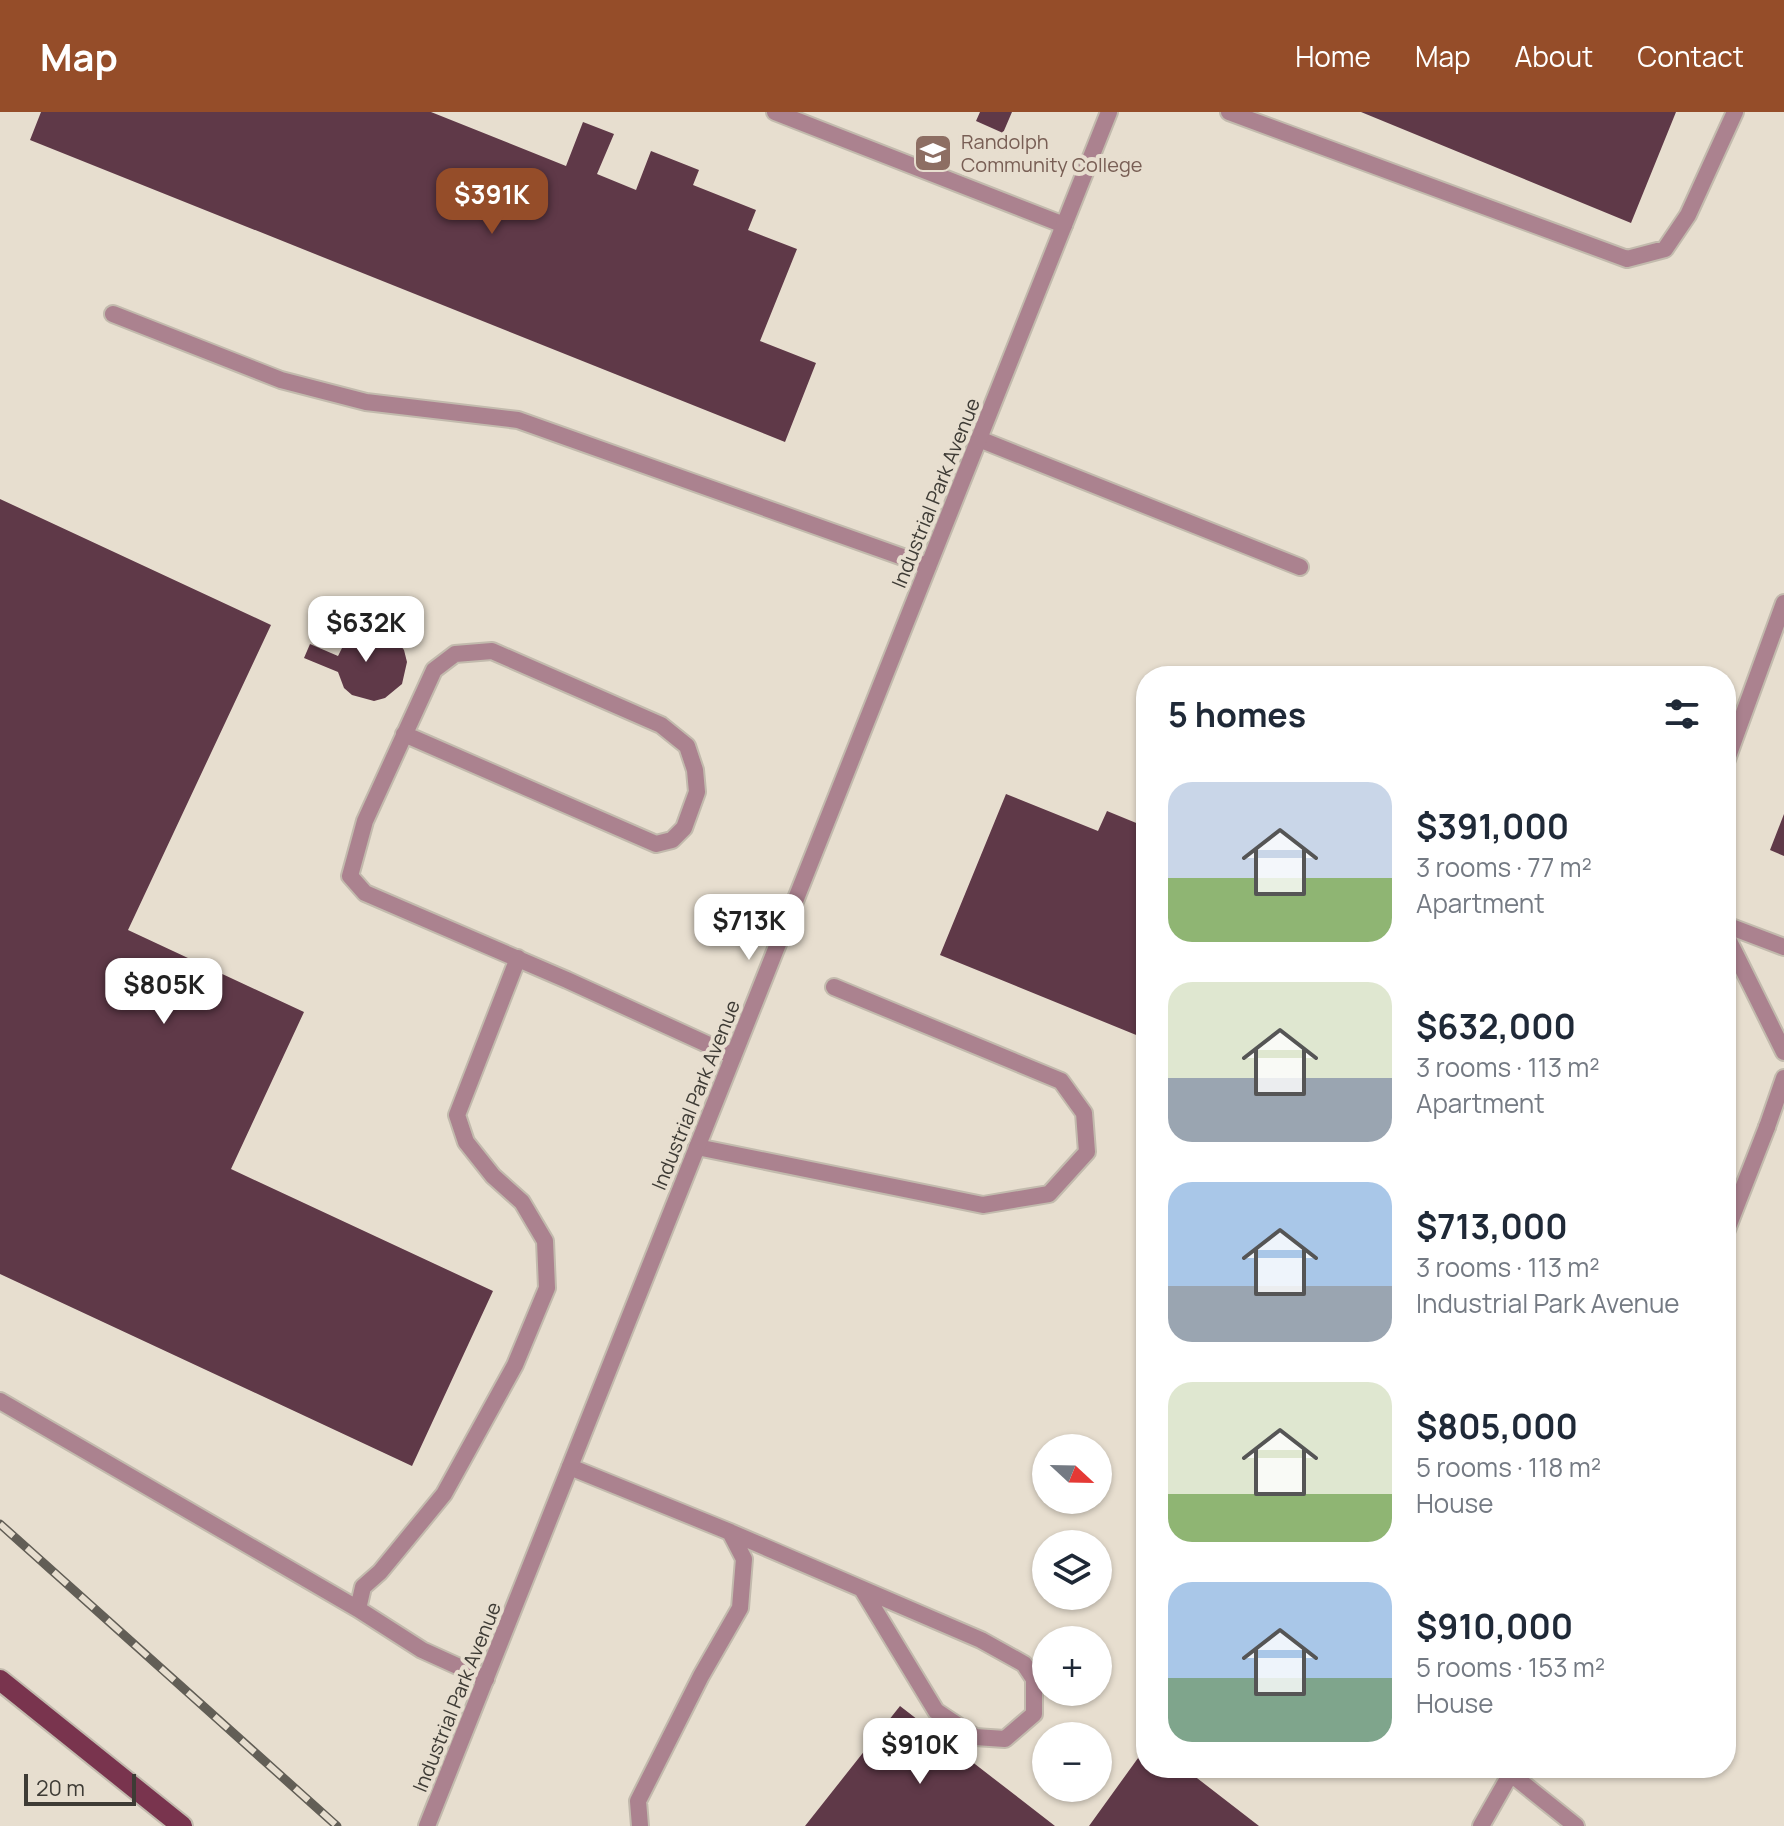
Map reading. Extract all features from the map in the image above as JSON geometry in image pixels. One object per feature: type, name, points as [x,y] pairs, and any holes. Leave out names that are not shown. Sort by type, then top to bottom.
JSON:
[{"type":"main road","points":[[0,1680],[182,1826]]},
{"type":"street","points":[[775,112],[1064,225]]},
{"type":"street","name":"Industrial Park Avenue","points":[[427,1826],[1109,112]]},
{"type":"street","points":[[1229,112],[1627,259],[1665,249],[1688,215],[1735,112]]},
{"type":"street","points":[[113,314],[281,380],[338,395],[366,402],[518,420],[928,566]]},
{"type":"street","points":[[979,439],[1300,567]]},
{"type":"street","points":[[1736,735],[1784,603]]},
{"type":"street","points":[[404,734],[656,844],[672,840],[684,828],[697,792],[695,770],[687,746],[661,725],[492,651],[455,654],[434,670],[404,734],[365,821],[350,876],[365,893],[518,958],[733,1056]]},
{"type":"street","points":[[1736,929],[1784,947]]},
{"type":"street","points":[[1736,955],[1784,1052]]},
{"type":"street","points":[[358,1609],[363,1587],[380,1572],[444,1494],[515,1365],[547,1288],[545,1241],[522,1202],[493,1176],[466,1142],[457,1115],[518,958]]},
{"type":"street","points":[[697,1147],[983,1205],[1049,1194],[1087,1152],[1084,1113],[1061,1081],[834,987]]},
{"type":"street","points":[[1736,1206],[1784,1078]]},
{"type":"street","points":[[0,1401],[358,1609],[422,1650],[486,1679]]},
{"type":"street","points":[[570,1467],[730,1532],[981,1640],[1024,1664],[1034,1679],[1034,1714],[1005,1739],[975,1737],[936,1711],[862,1589]]},
{"type":"street","points":[[640,1826],[638,1801],[701,1676],[740,1608],[744,1559],[730,1532]]},
{"type":"street","points":[[1481,1826],[1509,1778]]},
{"type":"street","points":[[1521,1778],[1576,1826]]},
{"type":"building","points":[[41,112],[431,112],[566,166],[583,122],[614,134],[597,174],[636,190],[651,151],[699,170],[693,185],[756,210],[748,230],[797,249],[760,341],[816,363],[785,442],[30,140]]},
{"type":"building","points":[[980,112],[1012,112],[1003,133],[976,121]]},
{"type":"building","points":[[1361,112],[1676,112],[1631,223]]},
{"type":"building","points":[[0,499],[271,625],[128,930],[304,1012],[231,1169],[493,1291],[412,1466],[0,1274]]},
{"type":"building","points":[[376,630],[387,633],[397,641],[404,650],[407,662],[402,684],[385,698],[374,701],[352,695],[344,688],[338,672],[304,658],[310,644],[338,656],[353,636]]},
{"type":"building","points":[[1006,794],[1098,831],[1107,811],[1136,823],[1136,1035],[940,955]]},
{"type":"building","points":[[1784,814],[1784,856],[1770,850]]},
{"type":"building","points":[[900,1706],[1055,1826],[805,1826]]},
{"type":"building","points":[[1136,1761],[1136,1778],[1197,1778],[1259,1826],[1089,1826],[1106,1802],[1112,1802],[1112,1794]]},
{"type":"railway","points":[[0,1524],[337,1826]]},
{"type":"place","name":"Randolph Community College","points":[[933,153]]}]
